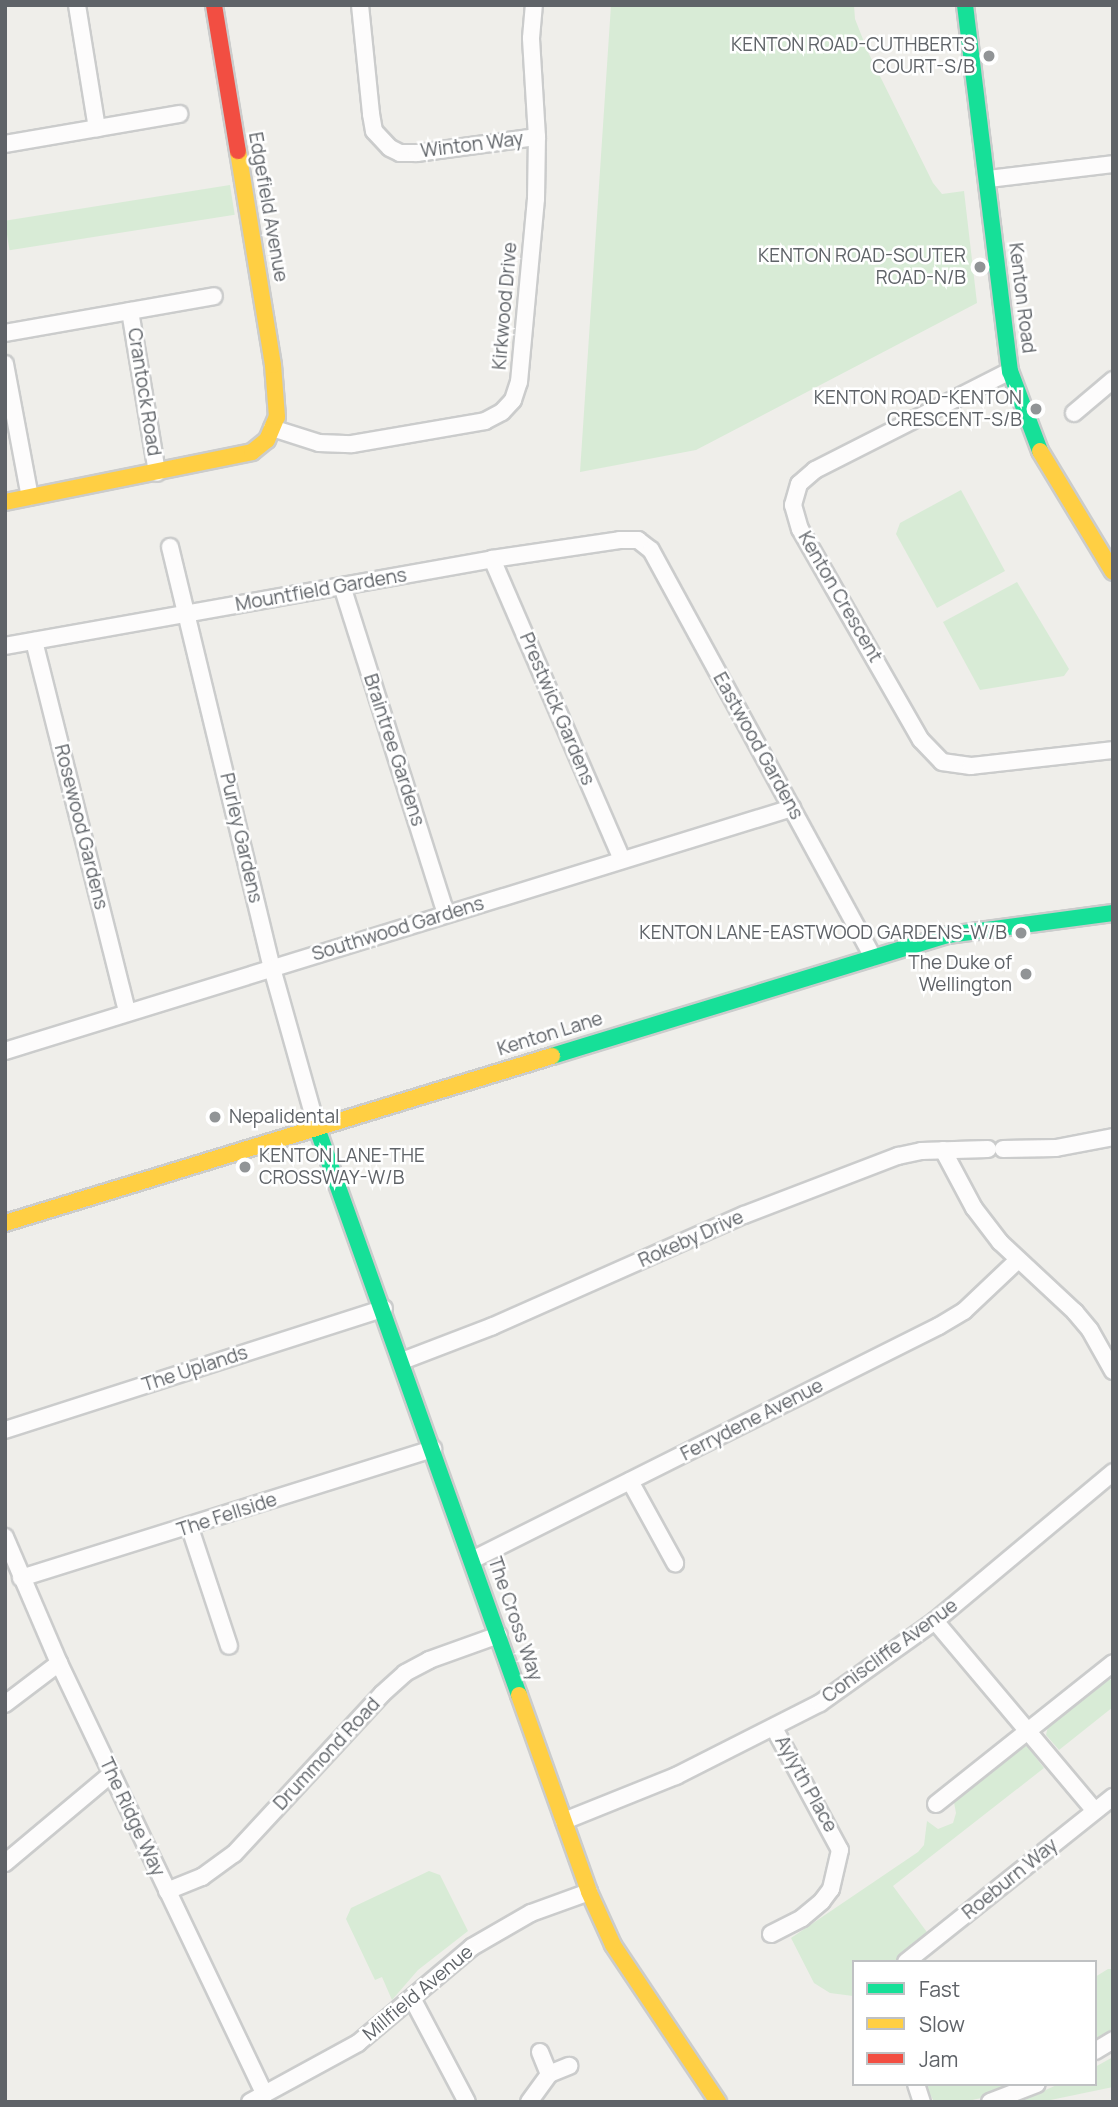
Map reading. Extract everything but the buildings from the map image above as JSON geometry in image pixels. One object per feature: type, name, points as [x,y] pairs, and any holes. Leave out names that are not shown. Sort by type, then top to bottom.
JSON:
[{"type":"street","points":[[77,5],[97,128]]},
{"type":"street","name":"Edgefield Avenue","points":[[214,5],[273,365],[274,422]]},
{"type":"street","name":"Winton Way","points":[[360,5],[370,114],[374,131],[390,148],[400,153],[416,153],[537,137]]},
{"type":"street","name":"Kirkwood Drive","points":[[274,422],[319,443],[352,444],[485,421],[502,412],[513,400],[519,382],[536,199],[537,137],[531,50],[534,5]]},
{"type":"street","name":"Kenton Road","points":[[965,5],[1010,371],[1042,458],[1113,572]]},
{"type":"street","points":[[5,144],[179,114]]},
{"type":"street","points":[[988,179],[1113,164]]},
{"type":"street","points":[[5,333],[214,296]]},
{"type":"street","name":"Crantock Road","points":[[130,311],[157,473]]},
{"type":"street","points":[[5,363],[30,497]]},
{"type":"street","name":"Kenton Crescent","points":[[1010,371],[815,470],[799,484],[793,505],[800,529],[921,740],[942,762],[971,766],[1113,750]]},
{"type":"street","points":[[1074,412],[1113,380]]},
{"type":"street","points":[[5,502],[252,453],[267,440],[274,422]]},
{"type":"street","name":"Mountfield Gardens","points":[[5,646],[492,559],[620,540],[639,540]]},
{"type":"street","name":"Eastwood Gardens","points":[[639,540],[651,550],[873,957]]},
{"type":"street","name":"Purley Gardens","points":[[170,547],[272,968],[317,1128]]},
{"type":"street","name":"Prestwick Gardens","points":[[492,559],[622,859]]},
{"type":"street","name":"Braintree Gardens","points":[[342,586],[446,914]]},
{"type":"street","name":"Rosewood Gardens","points":[[34,641],[127,1013]]},
{"type":"street","name":"Southwood Gardens","points":[[5,1051],[792,808]]},
{"type":"street","name":"Kenton Lane","points":[[5,1223],[948,936],[1113,913]]},
{"type":"street","name":"The Cross Way","points":[[317,1128],[384,1308],[589,1892],[613,1945],[718,2102]]},
{"type":"street","name":"Rokeby Drive","points":[[402,1361],[493,1326],[744,1215],[898,1156],[943,1150],[1056,1148],[1113,1136]]},
{"type":"street","points":[[943,1150],[974,1208],[1018,1260],[1041,1278],[1075,1312],[1090,1330],[1113,1371]]},
{"type":"street","name":"Ferrydene Avenue","points":[[472,1560],[939,1326],[964,1311],[1018,1260]]},
{"type":"street","name":"The Uplands","points":[[5,1430],[384,1308]]},
{"type":"street","name":"The Fellside","points":[[21,1578],[190,1528],[433,1449]]},
{"type":"street","name":"Coniscliffe Avenue","points":[[564,1821],[676,1776],[775,1728],[867,1672],[935,1621],[1113,1472]]},
{"type":"street","points":[[630,1480],[675,1563]]},
{"type":"street","points":[[190,1528],[229,1646]]},
{"type":"street","name":"The Ridge Way","points":[[5,1537],[9,1558],[21,1578],[111,1774],[265,2094]]},
{"type":"street","points":[[935,1621],[1095,1811]]},
{"type":"street","name":"Drummond Road","points":[[167,1891],[202,1877],[234,1854],[382,1694],[405,1673],[429,1660],[499,1635]]},
{"type":"street","points":[[5,1704],[59,1663]]},
{"type":"street","points":[[936,1804],[1113,1663]]},
{"type":"street","name":"Aylyth Place","points":[[771,1934],[802,1918],[822,1901],[831,1888],[840,1850],[833,1831],[775,1728]]},
{"type":"street","points":[[5,1863],[111,1774]]},
{"type":"street","name":"Roeburn Way","points":[[909,1960],[1113,1797]]},
{"type":"street","name":"Millfield Avenue","points":[[250,2102],[358,2043],[413,2000],[472,1947],[531,1913],[589,1892]]},
{"type":"street","points":[[413,2000],[467,2102]]},
{"type":"street","points":[[1097,2049],[1113,2040]]},
{"type":"street","points":[[540,2052],[549,2074]]},
{"type":"street","points":[[529,2102],[549,2074],[569,2066]]},
{"type":"street","points":[[990,2102],[1032,2086]]},
{"type":"green space","points":[[611,5],[854,5],[855,19],[868,52],[933,183],[942,194],[964,191],[977,303],[696,450],[580,472]]},
{"type":"green space","points":[[230,185],[235,215],[10,250],[5,221]]},
{"type":"green space","points":[[961,490],[1005,571],[937,608],[896,534],[900,523]]},
{"type":"green space","points":[[1017,582],[1069,669],[1064,676],[980,690],[943,622]]},
{"type":"green space","points":[[1107,1678],[1113,1681],[1113,1707],[1059,1750],[1046,1735],[1049,1722]]},
{"type":"green space","points":[[1027,1746],[1044,1768],[893,1886],[932,1939],[905,1960],[852,1960],[852,1996],[830,1993],[814,1983],[791,1938],[918,1852],[924,1845],[927,1821],[938,1829],[953,1823],[956,1813],[953,1797],[1016,1749]]},
{"type":"green space","points":[[429,1871],[440,1875],[468,1931],[418,1970],[392,2000],[382,1977],[375,1980],[346,1919],[351,1908]]},
{"type":"green space","points":[[1113,1969],[1113,2033],[1097,2043],[1097,1976]]},
{"type":"green space","points":[[1113,2057],[1113,2087],[1041,2102],[1019,2102],[1055,2086],[1097,2086],[1097,2066]]},
{"type":"green space","points":[[926,2086],[1012,2086],[986,2097],[963,2102],[934,2102]]},
{"type":"traffic: fast","points":[[965,5],[1010,371],[1040,451]]},
{"type":"traffic: fast","points":[[552,1056],[948,935],[1113,913]]},
{"type":"traffic: fast","points":[[317,1128],[519,1695]]},
{"type":"traffic: slow","points":[[5,502],[252,452],[267,440],[277,417],[273,365],[238,151]]},
{"type":"traffic: slow","points":[[1040,451],[1113,572]]},
{"type":"traffic: slow","points":[[5,1223],[552,1056]]},
{"type":"traffic: slow","points":[[519,1695],[589,1892],[613,1945],[718,2102]]},
{"type":"traffic: jam","points":[[214,5],[238,151]]},
{"type":"place","name":"KENTON ROAD-CUTHBERTS COURT-S/B","points":[[989,56]]},
{"type":"place","name":"KENTON ROAD-SOUTER ROAD-N/B","points":[[980,267]]},
{"type":"place","name":"KENTON ROAD-KENTON CRESCENT-S/B","points":[[1036,409]]},
{"type":"place","name":"KENTON LANE-EASTWOOD GARDENS-W/B","points":[[1021,933]]},
{"type":"place","name":"The Duke of Wellington","points":[[1026,974]]},
{"type":"place","name":"Nepalidental","points":[[215,1117]]},
{"type":"place","name":"KENTON LANE-THE CROSSWAY-W/B","points":[[245,1167]]}]
